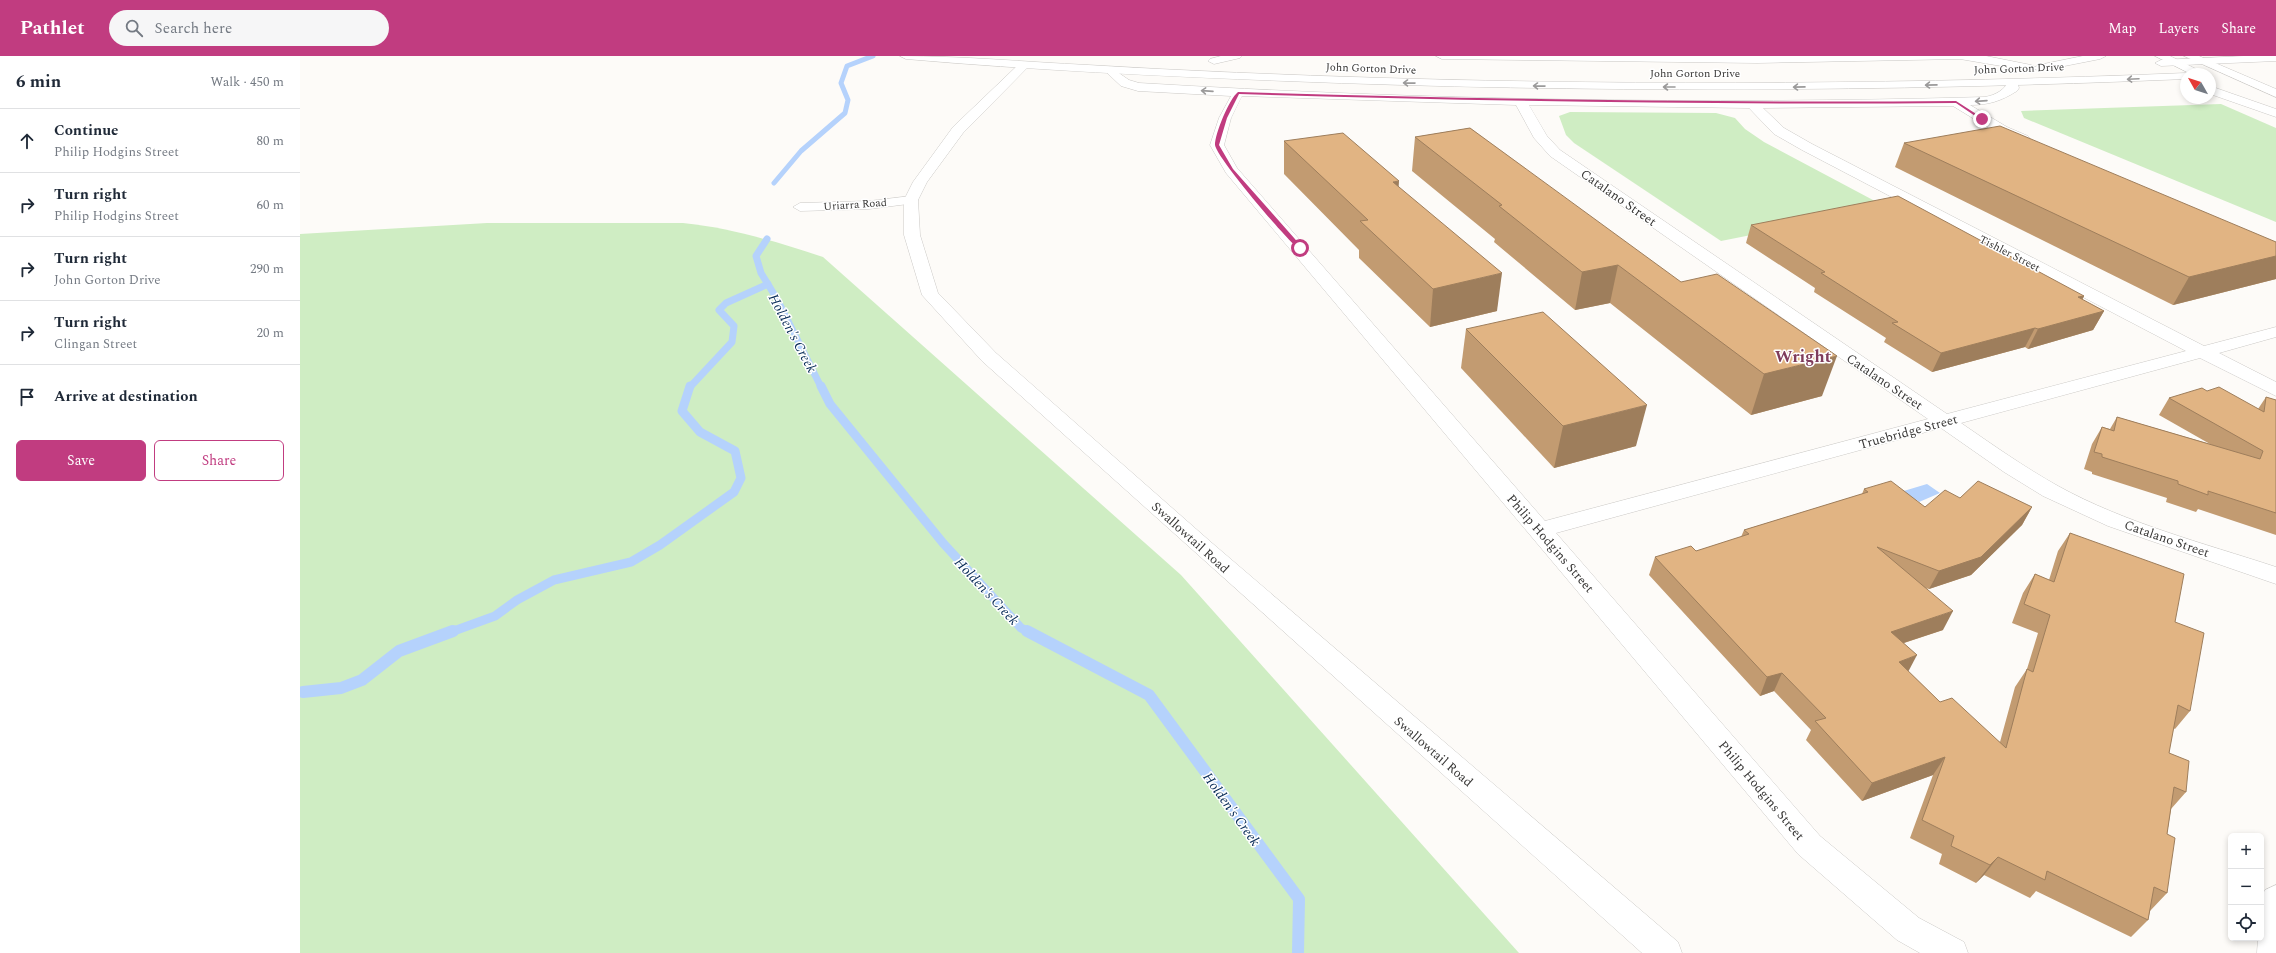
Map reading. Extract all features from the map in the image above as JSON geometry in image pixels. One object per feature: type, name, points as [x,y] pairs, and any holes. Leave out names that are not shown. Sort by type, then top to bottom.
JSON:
[{"type":"street","name":"John Gorton Drive","points":[[906,56],[1110,70],[1382,82],[1590,87],[1775,88],[2013,84],[2180,76]]},
{"type":"street","points":[[1214,61],[1236,56]]},
{"type":"street","points":[[1442,56],[1699,60],[1930,56],[1979,58],[2035,68]]},
{"type":"street","points":[[2190,56],[2276,93]]},
{"type":"street","points":[[2224,56],[2240,60]]},
{"type":"street","points":[[2156,60],[2174,62],[2276,58]]},
{"type":"street","points":[[1199,60],[1247,63]]},
{"type":"street","name":"John Gorton Drive","points":[[1978,70],[2035,68],[2104,61]]},
{"type":"street","points":[[2174,62],[2188,68]]},
{"type":"street","name":"Swallowtail Road","points":[[1024,64],[958,130],[920,182],[911,200],[912,235],[930,295],[990,357],[1216,560],[1666,953]]},
{"type":"street","name":"John Gorton Drive","points":[[1110,70],[1125,83],[1138,87],[1238,93],[1521,102],[1752,104],[1985,101],[1997,98],[2013,88],[2013,84]]},
{"type":"street","points":[[2216,76],[2261,73]]},
{"type":"street","points":[[2158,78],[2180,83]]},
{"type":"street","points":[[2216,80],[2276,107]]},
{"type":"street","points":[[2216,92],[2276,113]]},
{"type":"street","name":"Philip Hodgins Street","points":[[1238,93],[1225,118],[1217,145],[1227,164],[1809,845],[1908,929],[1952,953]]},
{"type":"street","name":"Catalano Street","points":[[1521,102],[1540,138],[1555,153],[2011,467],[2051,491],[2116,521],[2276,576]]},
{"type":"street","points":[[1956,102],[2002,130],[2038,145]]},
{"type":"street","name":"Tishler Street","points":[[1752,104],[1779,131],[1807,147],[2276,390]]},
{"type":"street","name":"Uriarra Road","points":[[800,207],[869,205],[911,200]]},
{"type":"street","name":"Truebridge Street","points":[[1540,530],[2276,332]]},
{"type":"street","points":[[2273,953],[2276,900]]},
{"type":"green space","points":[[2221,104],[2276,128],[2276,222],[2024,118],[2021,111]]},
{"type":"green space","points":[[1570,112],[1716,113],[1735,118],[1745,129],[1764,142],[1888,208],[1721,241],[1574,143],[1566,135],[1559,116]]},
{"type":"green space","points":[[487,223],[683,223],[737,232],[823,257],[1181,575],[1519,953],[300,953],[300,234]]},
{"type":"water","points":[[1927,484],[1940,493],[1919,502],[1917,500],[1909,502],[1897,493]]},
{"type":"building","points":[[2000,126],[2276,242],[2276,256],[2189,277],[1904,143]]},
{"type":"building","points":[[1470,128],[1681,282],[1717,274],[1837,356],[1764,374],[1618,265],[1582,272],[1499,206],[1502,205],[1415,137]]},
{"type":"building","points":[[1343,133],[1399,181],[1393,182],[1502,273],[1433,289],[1360,221],[1368,220],[1284,141]]},
{"type":"building","points":[[1898,196],[2084,296],[2078,297],[2104,311],[1941,353],[1892,323],[1898,322],[1821,273],[1825,272],[1751,225]]},
{"type":"building","points":[[1543,312],[1647,405],[1563,426],[1466,329]]},
{"type":"building","points":[[2219,387],[2264,412],[2266,397],[2276,400],[2276,513],[2208,491],[2208,495],[2178,484],[2178,481],[2102,457],[2102,454],[2094,452],[2102,427],[2114,431],[2117,417],[2260,459],[2263,451],[2169,398],[2202,388],[2207,391]]},
{"type":"building","points":[[1891,481],[1925,507],[1945,490],[1960,498],[1978,481],[2032,507],[1981,557],[1939,571],[1877,547],[1953,611],[1891,632],[1917,655],[1899,662],[1940,702],[1952,698],[2006,748],[2027,669],[2033,672],[2050,615],[2024,604],[2035,574],[2054,582],[2070,533],[2184,574],[2175,622],[2204,633],[2190,711],[2178,705],[2169,753],[2189,761],[2186,792],[2174,787],[2167,834],[2175,838],[2167,893],[2154,887],[2148,920],[2047,871],[2045,880],[1998,857],[1990,865],[1951,846],[1954,836],[1922,820],[1945,757],[1872,783],[1815,721],[1826,718],[1782,673],[1767,677],[1655,557],[1691,546],[1696,551],[1749,534],[1744,530],[1868,492],[1864,489]]},
{"type":"waterway","name":"Holden's Creek","points":[[774,183],[801,151],[845,113],[848,100],[841,83],[847,66],[873,56]]},
{"type":"waterway","name":"Holden's Creek","points":[[767,239],[756,256],[761,273],[768,284]]},
{"type":"waterway","points":[[690,387],[732,342],[734,326],[719,310],[726,303],[768,284]]},
{"type":"waterway","name":"Holden's Creek","points":[[768,284],[777,299],[821,387]]},
{"type":"waterway","points":[[451,632],[495,616],[517,600],[554,580],[631,562],[660,545],[734,492],[741,478],[735,451],[700,432],[682,411],[690,386]]},
{"type":"waterway","name":"Holden's Creek","points":[[821,386],[830,404],[943,543],[1021,628],[1027,631]]},
{"type":"waterway","points":[[303,692],[341,688],[362,680],[399,651],[453,631]]},
{"type":"waterway","name":"Holden's Creek","points":[[1027,631],[1149,695],[1299,899],[1298,953]]},
{"type":"district","name":"Wright","points":[[1803,356]]},
{"type":"route","points":[[1300,248],[1231,170],[1221,155],[1217,145],[1225,118],[1238,93],[1521,102],[1752,104],[1956,102],[1982,119]]}]
